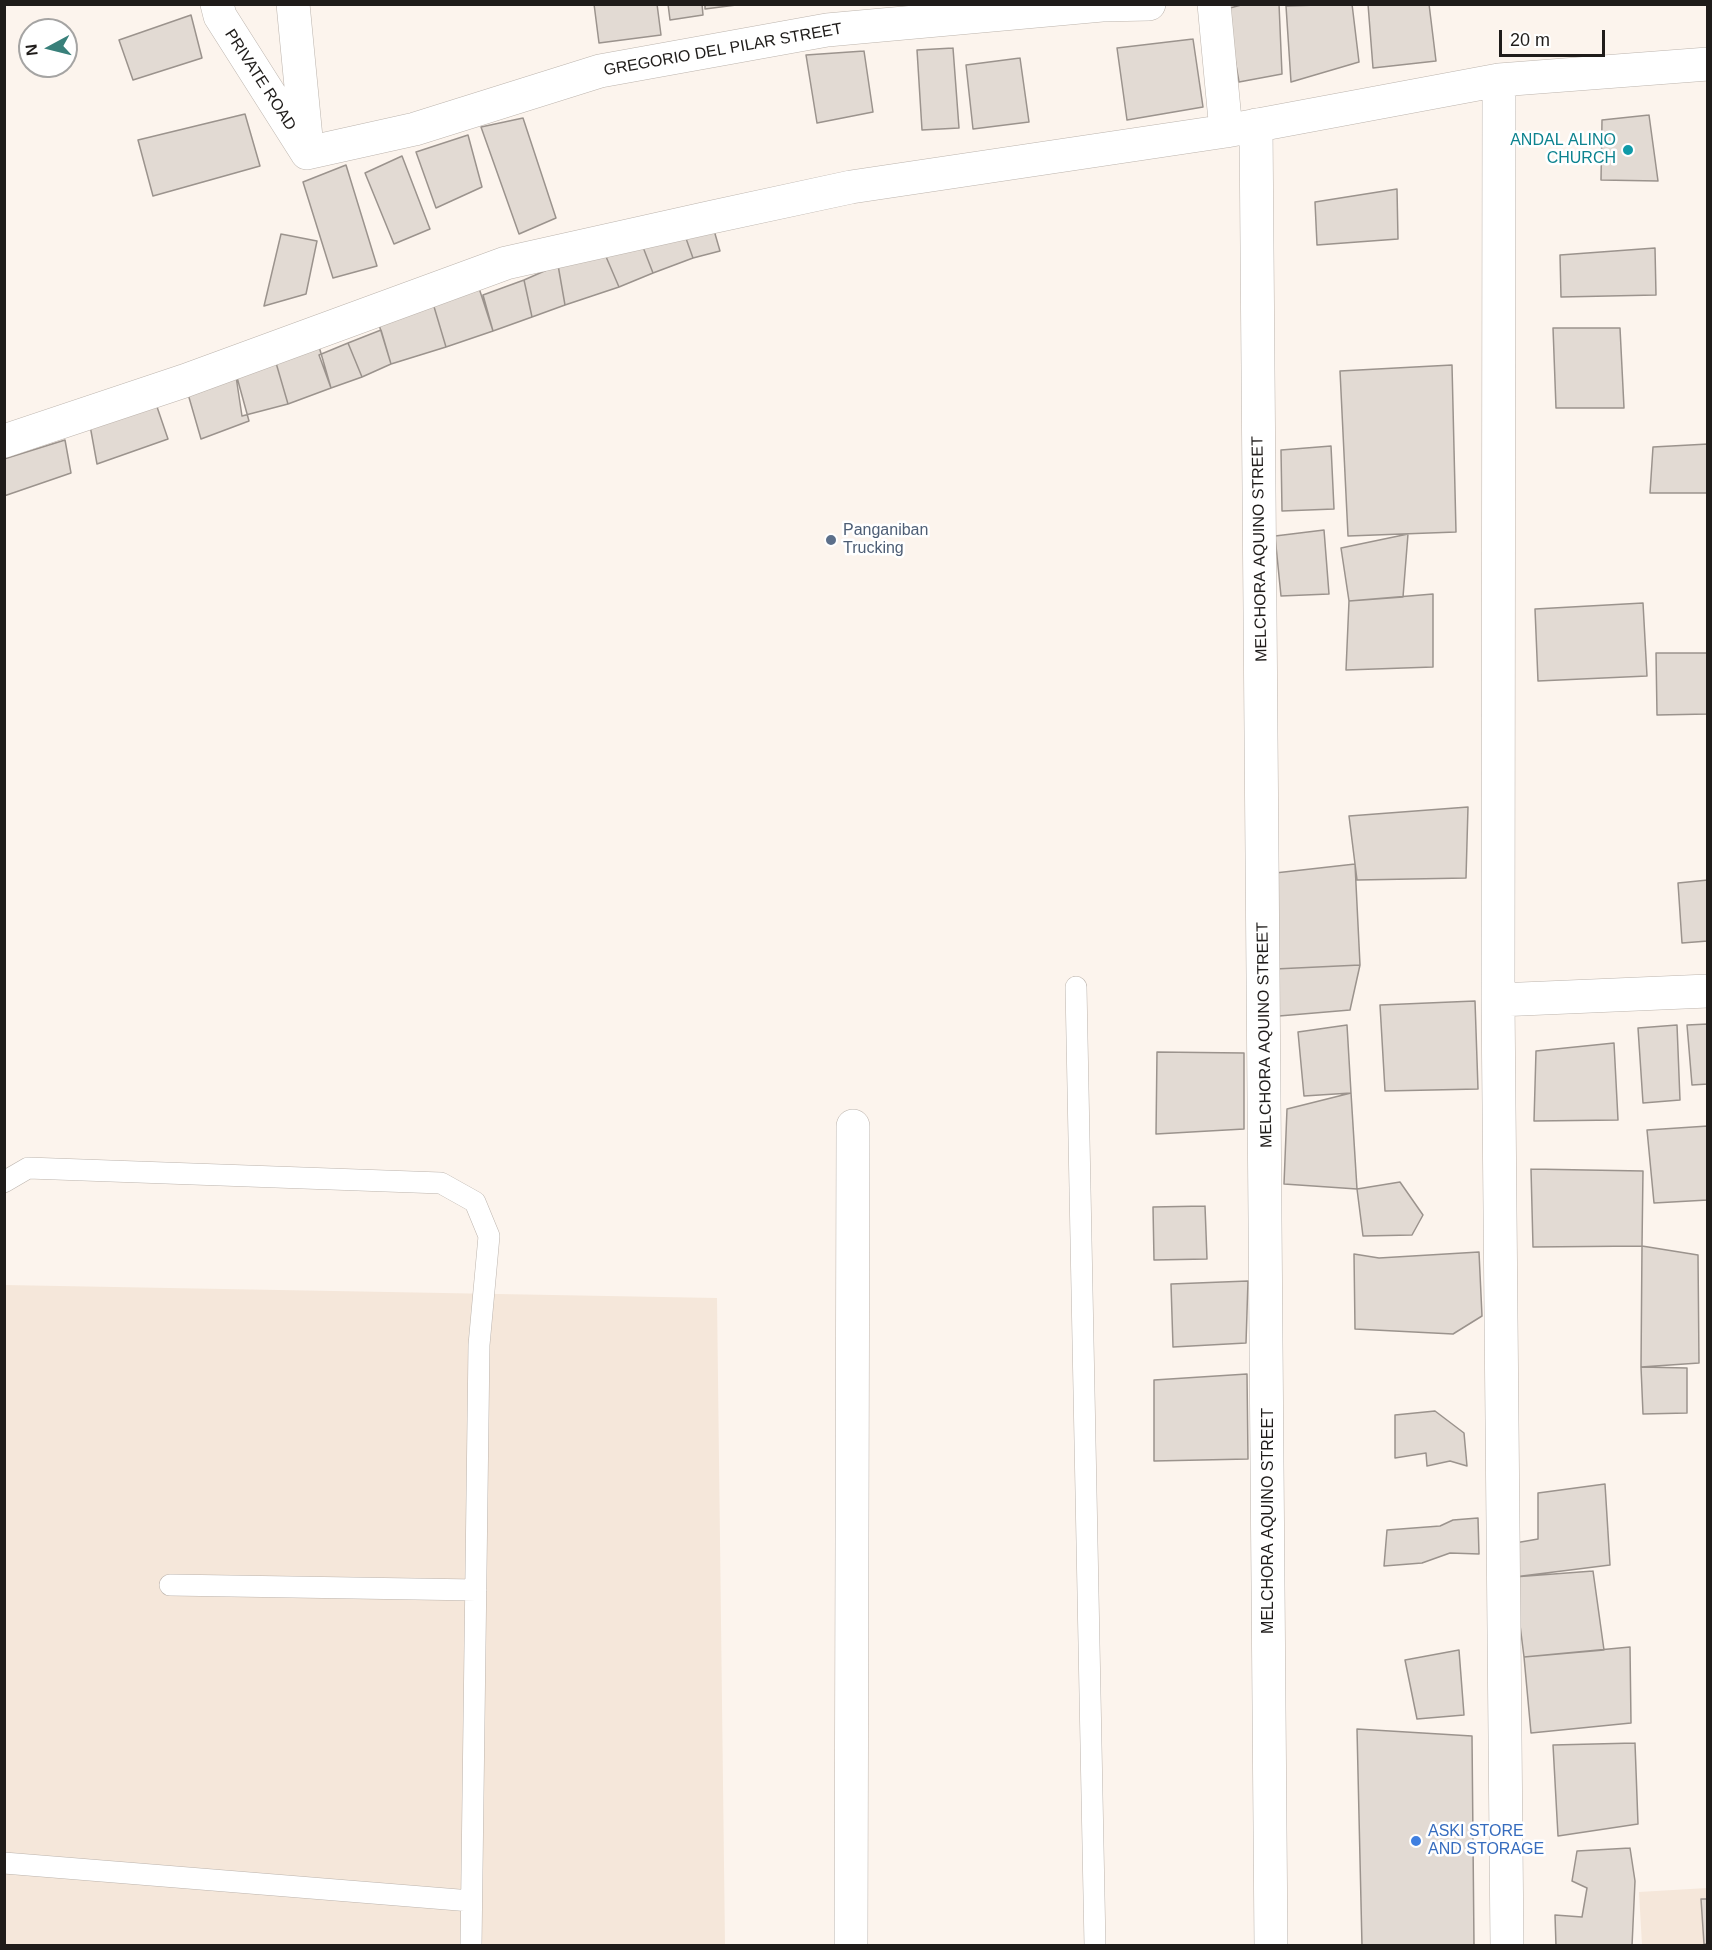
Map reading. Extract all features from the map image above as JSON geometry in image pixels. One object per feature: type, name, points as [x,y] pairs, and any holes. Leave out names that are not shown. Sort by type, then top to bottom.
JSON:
[{"type":"street","name":"PRIVATE ROAD","points":[[217,4],[220,16],[308,153]]},
{"type":"street","points":[[293,4],[308,153]]},
{"type":"street","name":"GREGORIO DEL PILAR STREET","points":[[308,153],[415,129],[600,71],[826,17],[1149,4]]},
{"type":"street","name":"MELCHORA AQUINO STREET","points":[[1214,4],[1241,128],[1271,1946]]},
{"type":"street","points":[[4,441],[184,381],[506,263],[850,187],[1241,128],[1499,80],[1707,64]]},
{"type":"street","points":[[1499,80],[1498,1000],[1507,1946]]},
{"type":"street","points":[[1498,1000],[1707,992]]},
{"type":"street","points":[[851,1946],[853,1126]]},
{"type":"lane","points":[[1076,987],[1095,1946]]},
{"type":"lane","points":[[4,1182],[28,1168],[441,1183],[475,1202],[489,1236],[479,1345],[471,1946]]},
{"type":"lane","points":[[170,1585],[476,1590]]},
{"type":"lane","points":[[4,1863],[471,1900]]},
{"type":"shaded area","points":[[5,1285],[717,1298],[725,1945],[5,1946]]},
{"type":"shaded area","points":[[1707,1888],[1707,1945],[1642,1945],[1639,1892]]},
{"type":"building","points":[[594,4],[657,4],[661,35],[599,43]]},
{"type":"building","points":[[668,4],[702,4],[703,15],[670,20]]},
{"type":"building","points":[[705,4],[744,4],[705,9]]},
{"type":"building","points":[[1245,4],[1279,4],[1282,74],[1239,82],[1226,9]]},
{"type":"building","points":[[1352,4],[1359,62],[1291,82],[1286,6]]},
{"type":"building","points":[[1368,4],[1429,4],[1436,61],[1373,68]]},
{"type":"building","points":[[191,15],[202,58],[133,80],[119,40]]},
{"type":"building","points":[[1193,39],[1203,107],[1127,120],[1117,48]]},
{"type":"building","points":[[953,48],[959,128],[922,130],[917,50]]},
{"type":"building","points":[[864,51],[873,112],[817,123],[806,55]]},
{"type":"building","points":[[1020,58],[1029,122],[973,129],[966,65]]},
{"type":"building","points":[[245,114],[260,166],[153,196],[138,140]]},
{"type":"building","name":"ANDAL ALINO CHURCH","points":[[1649,115],[1658,181],[1601,180],[1602,120]]},
{"type":"building","points":[[523,118],[556,218],[519,234],[481,127]]},
{"type":"building","points":[[468,135],[482,187],[436,208],[416,152]]},
{"type":"building","points":[[402,156],[430,229],[394,244],[365,173]]},
{"type":"building","points":[[346,165],[377,266],[333,278],[303,182]]},
{"type":"building","points":[[1397,189],[1398,239],[1317,245],[1315,202]]},
{"type":"building","points":[[711,220],[720,251],[693,258],[683,230]]},
{"type":"building","points":[[683,230],[693,258],[653,273],[641,242]]},
{"type":"building","points":[[281,234],[317,241],[306,294],[264,306]]},
{"type":"building","points":[[641,242],[653,273],[619,287],[604,252]]},
{"type":"building","points":[[1655,248],[1656,295],[1561,297],[1560,255]]},
{"type":"building","points":[[604,252],[619,287],[565,305],[558,265]]},
{"type":"building","points":[[558,265],[565,305],[532,317],[524,280]]},
{"type":"building","points":[[524,280],[532,317],[493,331],[483,295]]},
{"type":"building","points":[[478,285],[493,331],[446,347],[432,300]]},
{"type":"building","points":[[432,300],[446,347],[391,364],[377,318]]},
{"type":"building","points":[[1553,328],[1620,328],[1624,408],[1556,408]]},
{"type":"building","points":[[381,330],[391,364],[362,377],[348,343]]},
{"type":"building","points":[[318,343],[331,388],[288,404],[274,356]]},
{"type":"building","points":[[348,343],[362,377],[331,388],[319,355]]},
{"type":"building","points":[[274,356],[288,404],[242,416],[235,370]]},
{"type":"building","points":[[1452,365],[1456,532],[1348,536],[1340,371]]},
{"type":"building","points":[[235,370],[249,421],[201,439],[186,387]]},
{"type":"building","points":[[155,401],[168,439],[97,464],[89,420]]},
{"type":"building","points":[[65,440],[71,473],[4,496],[4,459]]},
{"type":"building","points":[[1708,444],[1708,493],[1650,493],[1653,447]]},
{"type":"building","points":[[1331,446],[1334,509],[1282,511],[1281,450]]},
{"type":"building","points":[[1324,530],[1329,594],[1281,596],[1275,536]]},
{"type":"building","points":[[1408,534],[1403,597],[1349,601],[1341,548]]},
{"type":"building","points":[[1433,594],[1433,667],[1346,670],[1349,601]]},
{"type":"building","points":[[1643,603],[1647,676],[1538,681],[1535,609]]},
{"type":"building","points":[[1656,653],[1708,653],[1708,714],[1657,715]]},
{"type":"building","points":[[1468,807],[1466,878],[1357,880],[1349,816]]},
{"type":"building","points":[[1355,864],[1360,965],[1275,969],[1275,873]]},
{"type":"building","points":[[1708,880],[1708,941],[1682,943],[1678,883]]},
{"type":"building","points":[[1360,965],[1350,1010],[1279,1016],[1275,969]]},
{"type":"building","points":[[1475,1001],[1478,1089],[1385,1091],[1380,1005]]},
{"type":"building","points":[[1708,1024],[1708,1084],[1692,1085],[1687,1025]]},
{"type":"building","points":[[1347,1025],[1351,1093],[1304,1096],[1298,1032]]},
{"type":"building","points":[[1677,1025],[1680,1100],[1643,1103],[1638,1028]]},
{"type":"building","points":[[1614,1043],[1618,1120],[1534,1121],[1536,1051]]},
{"type":"building","points":[[1157,1052],[1244,1053],[1244,1129],[1156,1134]]},
{"type":"building","points":[[1351,1093],[1357,1189],[1284,1184],[1287,1109]]},
{"type":"building","points":[[1708,1126],[1708,1200],[1654,1203],[1647,1130]]},
{"type":"building","points":[[1531,1169],[1643,1171],[1642,1246],[1533,1247]]},
{"type":"building","points":[[1400,1182],[1423,1215],[1412,1235],[1363,1236],[1357,1189]]},
{"type":"building","points":[[1205,1206],[1207,1259],[1154,1260],[1153,1207]]},
{"type":"building","points":[[1642,1246],[1698,1255],[1699,1363],[1641,1367]]},
{"type":"building","points":[[1479,1252],[1482,1316],[1453,1334],[1355,1329],[1354,1254],[1379,1258]]},
{"type":"building","points":[[1248,1281],[1246,1343],[1173,1347],[1171,1284]]},
{"type":"building","points":[[1641,1367],[1687,1368],[1687,1413],[1643,1414]]},
{"type":"building","points":[[1247,1374],[1248,1459],[1154,1461],[1154,1380]]},
{"type":"building","points":[[1435,1411],[1464,1433],[1467,1466],[1450,1461],[1427,1466],[1426,1453],[1395,1458],[1395,1415]]},
{"type":"building","points":[[1605,1484],[1610,1565],[1514,1577],[1515,1543],[1538,1539],[1538,1493]]},
{"type":"building","points":[[1478,1518],[1479,1554],[1450,1553],[1422,1563],[1384,1566],[1387,1530],[1440,1526],[1453,1520]]},
{"type":"building","points":[[1593,1571],[1604,1650],[1524,1657],[1514,1577]]},
{"type":"building","points":[[1630,1647],[1631,1723],[1531,1733],[1524,1657]]},
{"type":"building","points":[[1459,1650],[1464,1715],[1417,1719],[1405,1660]]},
{"type":"building","name":"ASKI STORE AND STORAGE","points":[[1357,1729],[1472,1736],[1474,1946],[1362,1946]]},
{"type":"building","points":[[1635,1743],[1638,1824],[1558,1836],[1553,1745]]},
{"type":"building","points":[[1630,1848],[1635,1881],[1632,1946],[1556,1946],[1555,1915],[1582,1917],[1587,1888],[1572,1881],[1577,1851]]},
{"type":"building","points":[[1701,1899],[1708,1899],[1708,1944],[1704,1944]]},
{"type":"place","name":"ANDAL ALINO CHURCH","points":[[1628,150]]},
{"type":"place","name":"Panganiban Trucking","points":[[831,540]]},
{"type":"place","name":"ASKI STORE AND STORAGE","points":[[1416,1841]]}]
